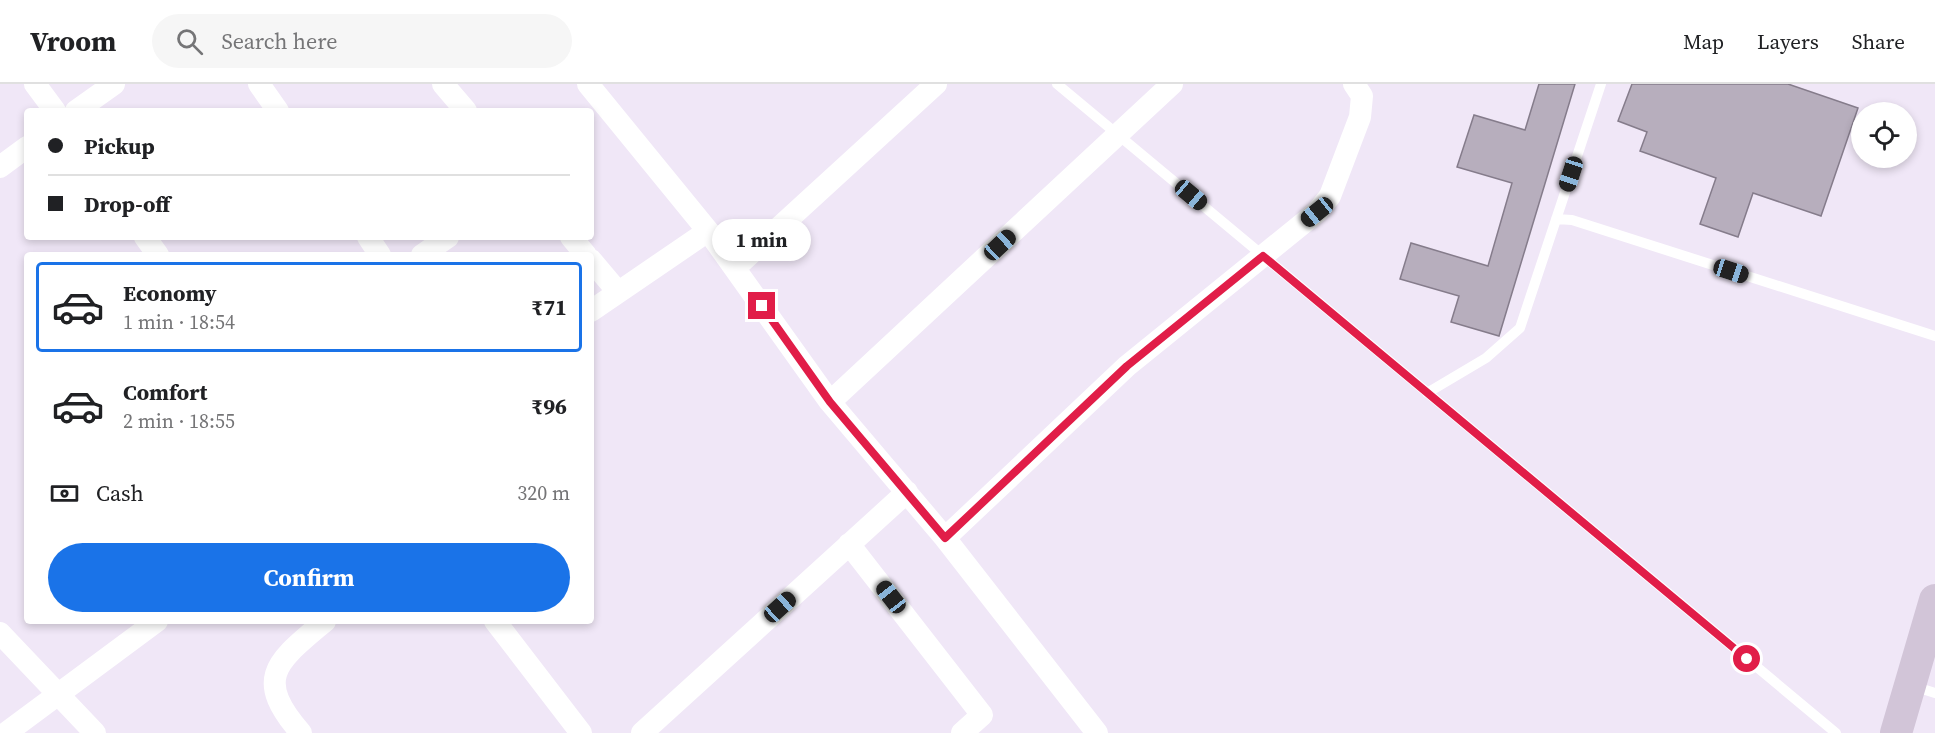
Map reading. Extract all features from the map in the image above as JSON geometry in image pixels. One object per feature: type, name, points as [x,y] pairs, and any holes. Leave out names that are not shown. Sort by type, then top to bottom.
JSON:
[{"type":"main road","points":[[1896,733],[1922,689],[1935,600]]},
{"type":"street","points":[[35,84],[53,108]]},
{"type":"street","points":[[80,108],[114,84]]},
{"type":"street","points":[[259,84],[276,108]]},
{"type":"street","points":[[443,84],[463,108]]},
{"type":"street","points":[[588,84],[708,231],[830,402],[945,538],[1097,733]]},
{"type":"street","points":[[735,268],[936,84]]},
{"type":"street","points":[[830,402],[1172,84]]},
{"type":"street","points":[[945,538],[1127,366],[1317,212],[1330,196],[1360,117],[1362,96],[1354,84]]},
{"type":"street","points":[[0,167],[24,149]]},
{"type":"street","points":[[594,309],[708,231]]},
{"type":"street","points":[[426,252],[444,240]]},
{"type":"street","points":[[574,240],[584,252]]},
{"type":"street","points":[[594,264],[618,292]]},
{"type":"street","points":[[642,733],[907,492]]},
{"type":"street","points":[[849,544],[982,715],[962,733]]},
{"type":"street","points":[[6,733],[153,624]]},
{"type":"street","points":[[301,733],[284,714],[275,693],[275,673],[284,656],[321,624]]},
{"type":"street","points":[[497,624],[581,733]]},
{"type":"street","points":[[0,633],[95,733]]},
{"type":"lane","points":[[1057,84],[1836,733]]},
{"type":"lane","points":[[1427,393],[1486,358],[1520,328],[1601,84]]},
{"type":"lane","points":[[1556,219],[1572,220],[1935,336]]},
{"type":"building","points":[[1539,84],[1575,84],[1499,336],[1451,322],[1459,296],[1400,279],[1411,243],[1488,266],[1512,183],[1457,167],[1474,115],[1525,130]]},
{"type":"building","points":[[1632,84],[1788,84],[1851,106],[1851,128],[1821,216],[1753,193],[1738,237],[1700,224],[1716,178],[1640,151],[1647,132],[1618,121]]},
{"type":"route","points":[[762,306],[830,402],[945,538],[1127,366],[1263,256],[1747,659]]}]
